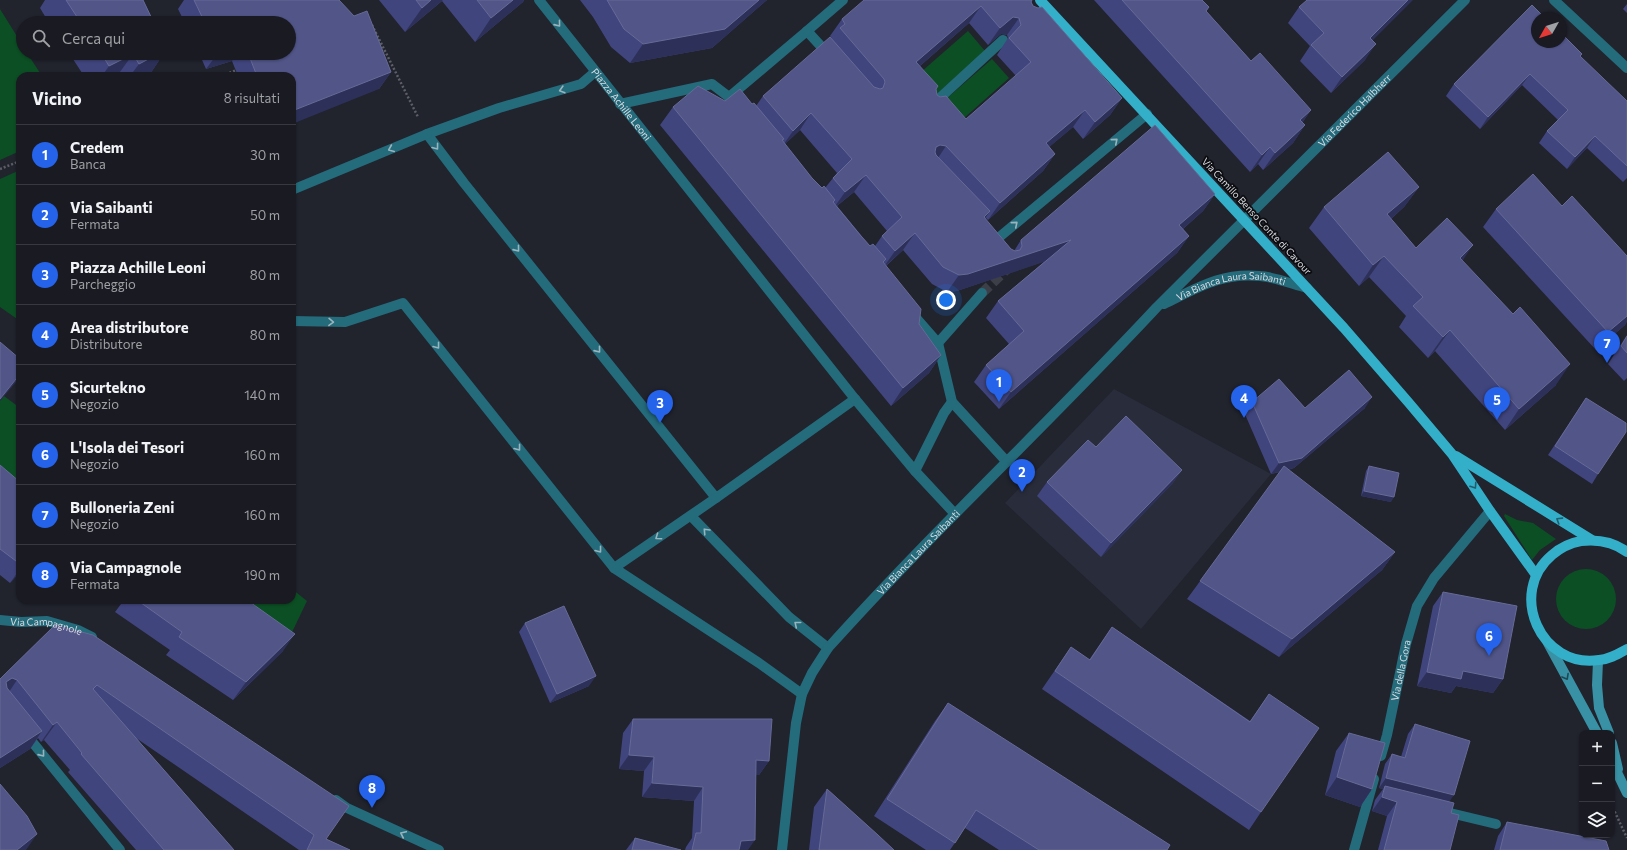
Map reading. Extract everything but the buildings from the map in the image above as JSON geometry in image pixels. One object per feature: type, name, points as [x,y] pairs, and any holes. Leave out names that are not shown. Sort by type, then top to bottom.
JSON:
[{"type":"main road","name":"Via Camillo Benso Conte di Cavour","points":[[1042,6],[1147,114],[1344,328],[1452,454],[1490,511],[1536,575]]},
{"type":"main road","name":"Via Camillo Benso Conte di Cavour","points":[[1452,454],[1592,540]]},
{"type":"main road","name":"Via Camillo Benso Conte di Cavour","points":[[1627,552],[1622,548],[1608,542],[1592,540],[1575,542],[1559,549],[1546,560],[1536,575],[1530,598],[1535,622],[1548,643],[1562,654],[1580,660],[1598,661],[1614,657],[1627,649]]},
{"type":"street","name":"Piazza Achille Leoni","points":[[539,0],[855,399],[915,471],[955,514]]},
{"type":"street","points":[[729,96],[843,0]]},
{"type":"street","name":"Via Federico Halbherr","points":[[1244,219],[1267,198],[1464,0]]},
{"type":"street","points":[[1554,0],[1627,68]]},
{"type":"street","points":[[807,31],[837,65]]},
{"type":"street","points":[[930,108],[1003,40]]},
{"type":"street","points":[[296,188],[427,134],[499,108],[581,84],[595,72]]},
{"type":"street","points":[[620,104],[712,84],[729,96],[744,115]]},
{"type":"street","points":[[981,223],[998,243],[1147,114]]},
{"type":"street","points":[[427,134],[473,195],[716,498]]},
{"type":"street","name":"Via Bianca Laura Saibanti","points":[[782,850],[796,723],[802,694],[812,673],[828,648],[955,514],[1108,360],[1157,307],[1244,219]]},
{"type":"street","name":"Via Bianca Laura Saibanti","points":[[1157,307],[1210,281],[1235,275],[1261,276],[1307,288]]},
{"type":"street","points":[[938,343],[982,293]]},
{"type":"street","points":[[296,321],[345,322],[403,303],[614,568],[759,663],[802,694]]},
{"type":"street","points":[[904,304],[938,343],[952,402],[1007,462]]},
{"type":"street","points":[[614,568],[691,516],[855,399]]},
{"type":"street","points":[[915,471],[944,413],[952,402]]},
{"type":"street","name":"Via della Gora","points":[[1354,850],[1374,793],[1378,767],[1387,735],[1406,644],[1417,606],[1434,578],[1490,511]]},
{"type":"street","points":[[691,516],[789,617],[828,648]]},
{"type":"street","name":"Via Campagnole","points":[[0,620],[21,622],[47,621],[78,630],[98,640]]},
{"type":"street","name":"Via Camillo Benso Conte di Cavour","points":[[1548,643],[1595,730]]},
{"type":"street","points":[[1598,661],[1596,685],[1599,708],[1608,730]]},
{"type":"street","points":[[20,727],[120,850]]},
{"type":"street","points":[[1615,754],[1619,775]]},
{"type":"street","points":[[1614,766],[1627,793]]},
{"type":"street","points":[[329,795],[348,808],[439,850]]},
{"type":"street","points":[[1437,809],[1496,824]]},
{"type":"path","points":[[370,20],[427,134]]},
{"type":"path","points":[[231,72],[242,67]]},
{"type":"path","points":[[0,169],[16,163]]},
{"type":"path","points":[[1615,812],[1627,838]]},
{"type":"shaded area","points":[[1114,389],[1271,474],[1141,629],[1005,503]]},
{"type":"green space","points":[[0,9],[16,35],[16,60],[32,60],[39,72],[16,72],[16,153],[0,160]]},
{"type":"green space","points":[[968,31],[985,51],[931,99],[913,79]]},
{"type":"green space","points":[[992,59],[1009,78],[955,126],[937,107]]},
{"type":"green space","points":[[16,172],[16,318],[0,307],[0,179]]},
{"type":"green space","points":[[4,396],[16,405],[16,496],[0,492],[0,401]]},
{"type":"green space","points":[[1505,514],[1517,520],[1533,523],[1556,539],[1540,550],[1532,560],[1504,516]]},
{"type":"green space","points":[[1586,569],[1602,574],[1607,578],[1611,583],[1616,599],[1611,615],[1607,620],[1602,624],[1586,629],[1570,624],[1565,620],[1561,615],[1556,599],[1561,583],[1565,578],[1570,574]]},
{"type":"green space","points":[[296,592],[307,601],[283,651],[215,604],[296,604]]},
{"type":"tunnel","points":[[982,293],[1007,268]]},
{"type":"place","name":"Bulloneria Zeni","points":[[1607,363]]},
{"type":"place","name":"Credem","points":[[999,402]]},
{"type":"place","name":"Area distributore","points":[[1244,418]]},
{"type":"place","name":"Sicurtekno","points":[[1497,420]]},
{"type":"place","name":"Piazza Achille Leoni","points":[[660,423]]},
{"type":"place","name":"Via Saibanti","points":[[1022,492]]},
{"type":"place","name":"L'Isola dei Tesori","points":[[1489,656]]},
{"type":"place","name":"Via Campagnole","points":[[372,808]]}]
